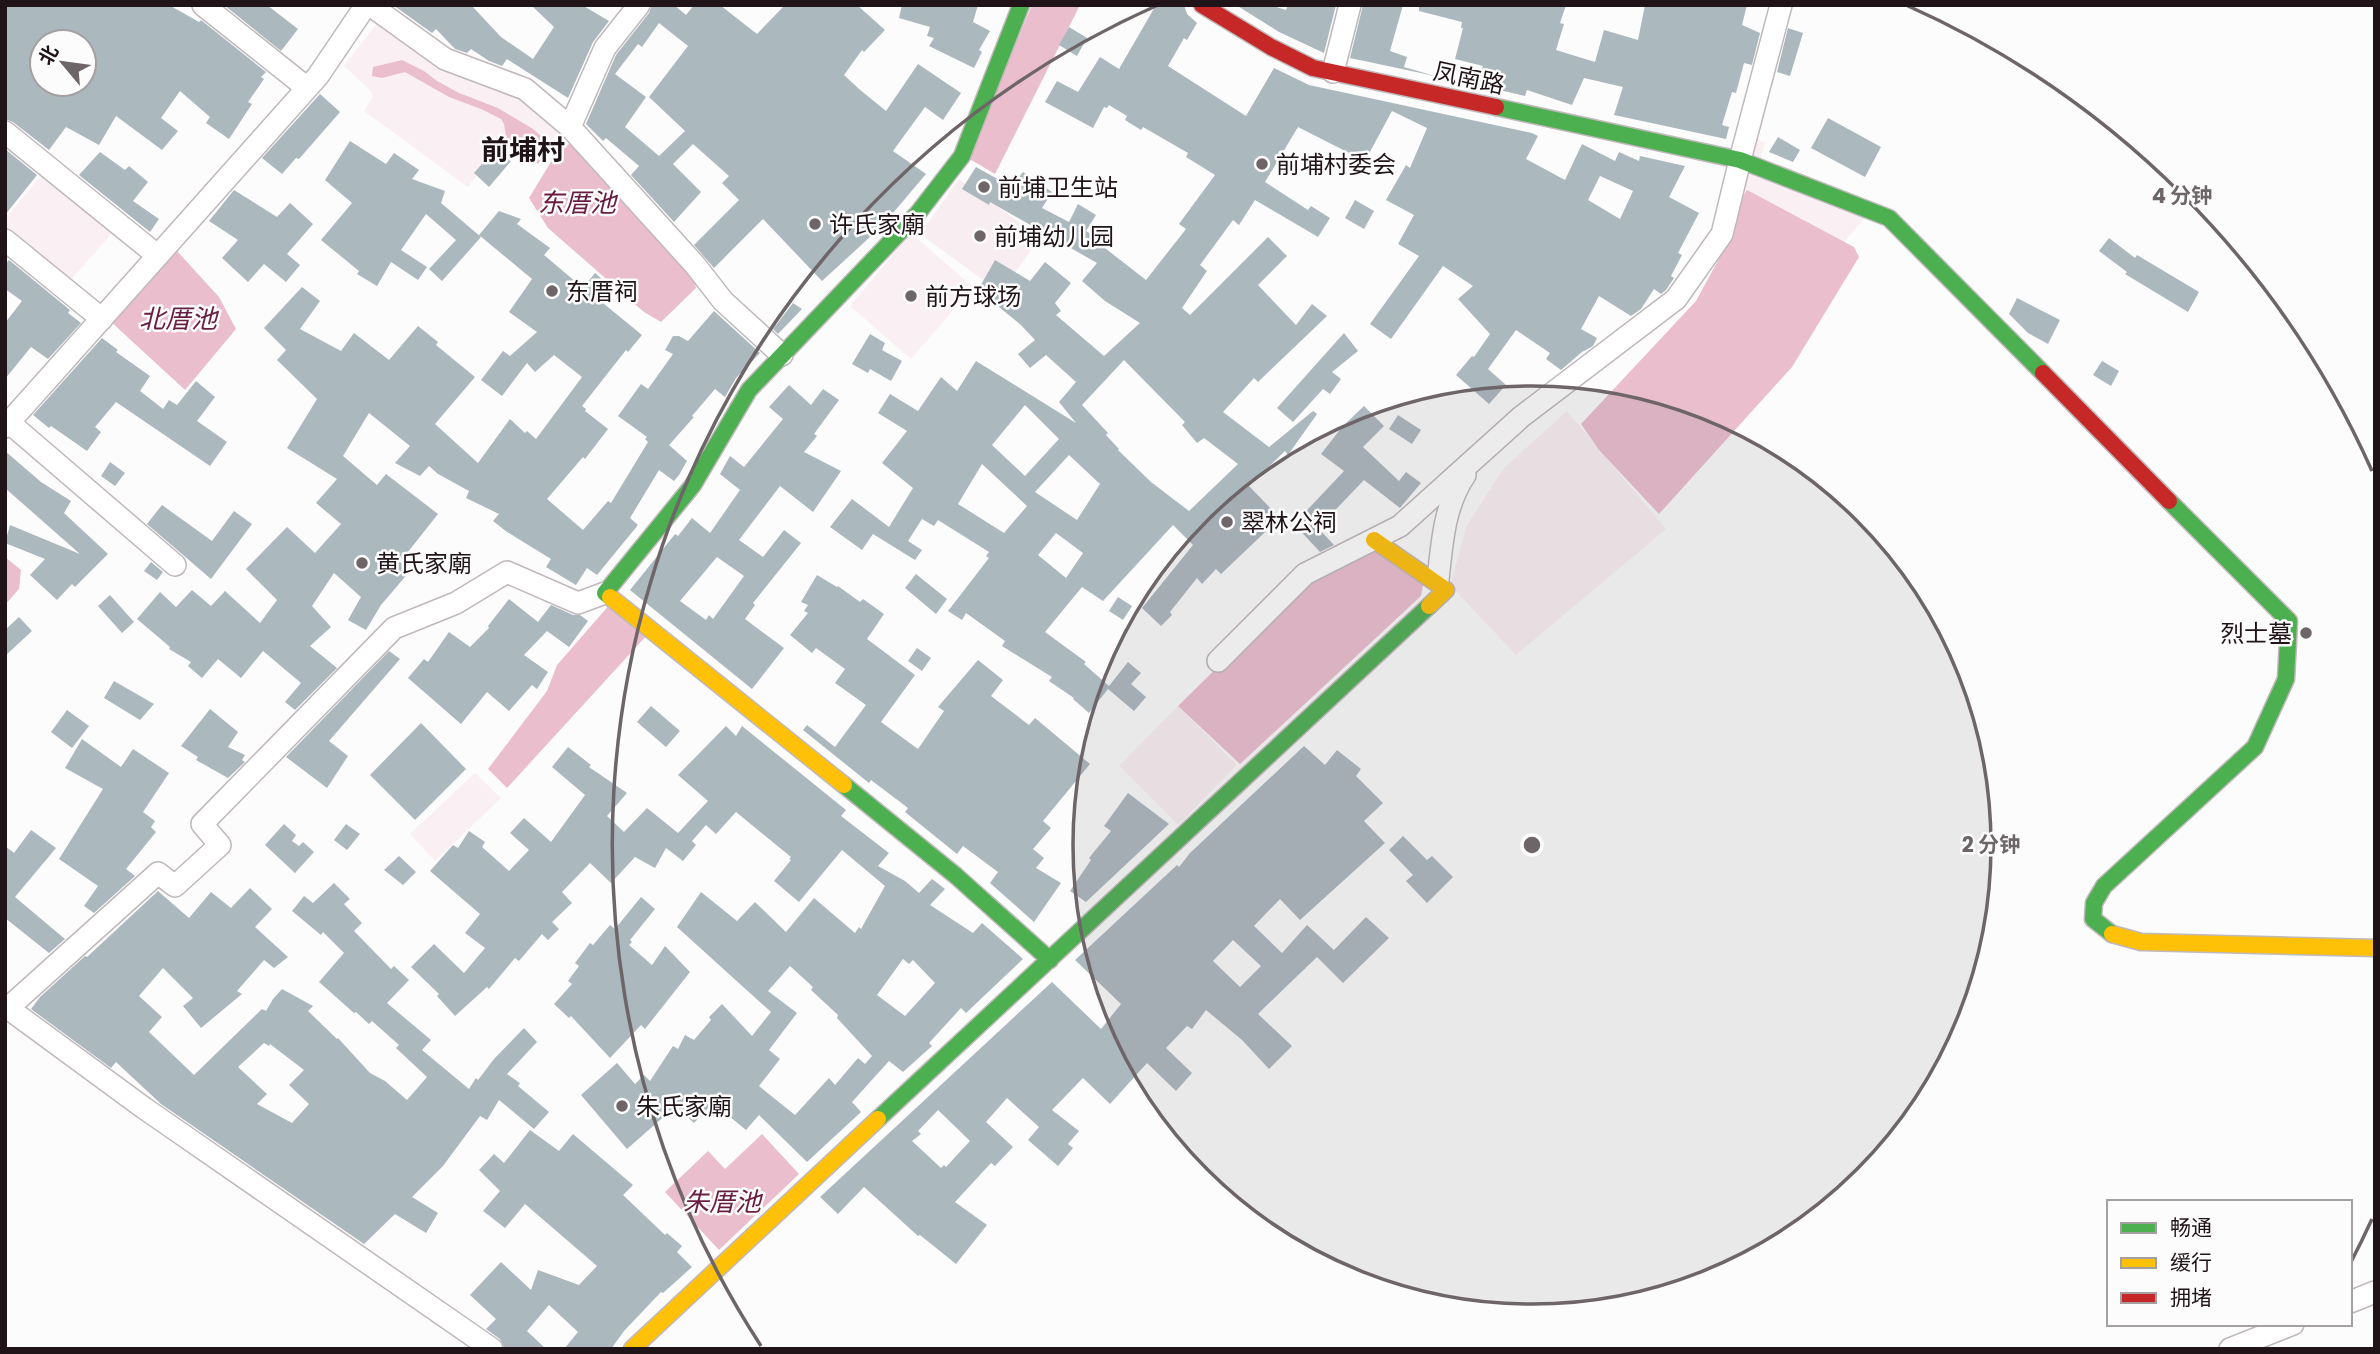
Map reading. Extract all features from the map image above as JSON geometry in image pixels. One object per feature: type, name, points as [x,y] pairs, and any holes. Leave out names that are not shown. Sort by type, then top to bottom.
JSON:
[{"type":"street","points":[[203,5],[307,88]]},
{"type":"street","points":[[175,565],[7,423],[307,88],[368,5],[445,59],[525,89],[570,127],[695,265],[723,301],[782,355]]},
{"type":"street","points":[[570,127],[604,48],[639,5]]},
{"type":"street","points":[[492,1349],[144,1108],[7,1007],[158,873],[175,886],[220,845],[202,824],[394,628],[456,603],[507,572],[578,603],[605,593],[693,485],[748,390],[918,213],[962,156],[1021,5]]},
{"type":"street","name":"凤南路","points":[[1202,5],[1271,47],[1313,68],[1740,160],[1889,218],[2289,621],[2286,679],[2255,747],[2104,886],[2094,903],[2093,919],[2110,933],[2141,942],[2375,948]]},
{"type":"street","points":[[1333,72],[1350,5]]},
{"type":"street","points":[[1218,661],[1305,574],[1400,526],[1521,416],[1676,299],[1722,234],[1781,5]]},
{"type":"street","points":[[5,132],[158,256]]},
{"type":"street","points":[[5,240],[102,319]]},
{"type":"street","points":[[1438,580],[1444,528],[1456,488],[1477,456]]},
{"type":"street","points":[[632,1349],[1446,590],[1374,540]]},
{"type":"street","points":[[605,593],[955,875],[1050,960]]},
{"type":"street","points":[[2352,1301],[2375,1292]]},
{"type":"street","points":[[2230,1349],[2288,1326]]},
{"type":"shaded area","points":[[377,23],[425,56],[484,85],[523,100],[563,125],[538,164],[506,137],[468,187],[364,111],[373,97],[371,91],[344,66]]},
{"type":"shaded area","points":[[1746,136],[1765,142],[1756,177],[1866,217],[1844,242],[1737,186]]},
{"type":"shaded area","points":[[44,172],[114,231],[68,283],[5,229],[5,219]]},
{"type":"shaded area","name":"前埔幼儿园","points":[[959,179],[1040,237],[1001,293],[920,234]]},
{"type":"shaded area","name":"前方球场","points":[[911,233],[973,287],[911,359],[850,306]]},
{"type":"shaded area","points":[[1567,411],[1666,529],[1516,655],[1450,585],[1467,525],[1504,468]]},
{"type":"shaded area","points":[[1178,706],[1237,765],[1178,825],[1119,766]]},
{"type":"shaded area","points":[[475,773],[501,798],[435,861],[410,834]]},
{"type":"water","points":[[1032,5],[1080,5],[995,174],[968,158]]},
{"type":"water","points":[[402,60],[459,93],[498,108],[533,129],[550,144],[538,164],[506,137],[501,119],[449,97],[405,72],[382,78],[372,76],[373,67]]},
{"type":"water","name":"东厝池","points":[[570,143],[693,274],[696,288],[661,322],[644,312],[548,228],[529,198],[552,160]]},
{"type":"water","points":[[1747,190],[1854,247],[1859,257],[1792,367],[1659,514],[1599,450],[1581,424],[1696,301],[1722,253],[1732,212]]},
{"type":"water","name":"北厝池","points":[[177,251],[219,297],[236,329],[185,390],[109,320]]},
{"type":"water","points":[[1372,547],[1424,580],[1421,596],[1240,764],[1178,706],[1308,578]]},
{"type":"water","points":[[5,557],[21,570],[19,589],[5,605]]},
{"type":"water","points":[[611,603],[649,633],[507,788],[488,769],[547,691],[557,665]]},
{"type":"water","name":"朱厝池","points":[[762,1134],[799,1174],[719,1250],[665,1192],[708,1151],[725,1169]]},
{"type":"building","points":[[5,5],[169,5],[199,22],[201,20],[266,72],[248,102],[252,104],[229,139],[206,123],[210,117],[180,91],[161,118],[178,131],[162,150],[116,116],[99,145],[66,127],[49,150],[13,122],[5,119]]},
{"type":"building","points":[[224,5],[267,5],[298,29],[281,51]]},
{"type":"building","points":[[393,5],[471,5],[501,37],[533,59],[554,27],[531,5],[582,5],[609,21],[593,42],[568,98],[507,59],[502,66],[471,49],[467,53],[455,49],[436,29],[432,33]]},
{"type":"building","points":[[652,5],[674,5],[686,15],[694,5],[720,5],[757,34],[785,5],[857,5],[885,30],[864,52],[862,50],[844,75],[859,89],[886,111],[918,64],[961,93],[943,120],[925,107],[893,151],[926,174],[882,226],[822,281],[763,219],[714,268],[694,245],[739,200],[722,183],[729,176],[693,144],[673,164],[701,192],[674,222],[631,175],[639,166],[606,138],[603,141],[586,124],[616,55],[649,13]],"holes":[[[659,23],[688,46],[649,97],[685,131],[659,156],[625,127],[646,97],[615,74],[638,44],[642,47]]]},
{"type":"building","points":[[902,5],[978,5],[973,22],[990,31],[979,50],[982,52],[974,68],[929,46],[934,38],[927,36],[930,27],[899,18]]},
{"type":"building","points":[[1156,5],[1184,5],[1187,14],[1197,23],[1187,40],[1184,38],[1168,66],[1246,116],[1274,68],[1309,85],[1532,133],[1538,136],[1526,159],[1565,180],[1582,144],[1615,161],[1619,152],[1639,161],[1640,156],[1685,166],[1669,197],[1699,213],[1678,253],[1682,255],[1671,276],[1674,278],[1666,290],[1661,294],[1654,289],[1641,309],[1631,316],[1599,296],[1581,329],[1597,338],[1593,346],[1561,370],[1546,359],[1550,353],[1516,330],[1488,369],[1506,385],[1489,404],[1456,375],[1472,356],[1474,357],[1490,334],[1458,299],[1473,286],[1443,266],[1391,339],[1370,324],[1419,256],[1398,244],[1414,215],[1386,200],[1406,165],[1410,168],[1427,128],[1392,111],[1365,161],[1298,127],[1265,182],[1308,210],[1311,206],[1330,218],[1318,237],[1255,200],[1239,225],[1233,220],[1200,265],[1207,271],[1182,308],[1190,315],[1268,237],[1287,256],[1258,285],[1296,325],[1312,304],[1327,316],[1258,382],[1254,378],[1223,412],[1269,447],[1313,411],[1317,414],[1288,455],[1285,451],[1249,486],[1280,518],[1221,574],[1216,569],[1202,584],[1197,578],[1170,612],[1172,615],[1161,626],[1142,608],[1193,545],[1173,525],[1103,601],[1082,587],[1045,632],[1086,662],[1084,664],[1109,686],[1128,662],[1141,673],[1131,684],[1146,697],[1134,711],[1108,689],[1089,713],[1074,698],[1049,681],[1052,677],[1002,646],[1005,641],[966,613],[962,620],[948,611],[989,558],[986,556],[989,552],[938,520],[934,526],[922,519],[908,541],[922,550],[915,560],[873,534],[862,550],[830,527],[852,499],[889,527],[913,488],[882,463],[907,431],[878,413],[890,394],[918,411],[941,377],[957,391],[976,361],[1076,423],[1059,402],[1076,382],[1046,355],[1030,368],[1018,354],[1035,340],[978,290],[995,260],[1030,281],[1045,262],[1071,283],[1055,303],[1061,311],[1056,315],[1104,356],[1140,323],[1105,301],[1082,281],[1097,263],[962,189],[976,167],[1012,187],[1023,172],[1052,192],[1042,208],[1069,222],[1078,204],[1096,215],[1086,231],[1103,241],[1101,245],[1146,280],[1186,229],[1179,224],[1215,175],[1186,157],[1188,153],[1143,127],[1141,130],[1125,120],[1127,116],[1109,105],[1104,107],[1093,128],[1045,102],[1057,81],[1078,92],[1100,57],[1119,69]],"holes":[[[1600,176],[1633,191],[1620,219],[1588,200]],[[1124,360],[1185,422],[1182,425],[1197,443],[1204,438],[1238,464],[1189,511],[1151,482],[1118,450],[1106,435],[1108,433],[1082,405]],[[1025,405],[1059,439],[1025,476],[992,445]],[[1069,455],[1100,484],[1077,520],[1035,492]],[[982,464],[1027,506],[1004,533],[958,504]],[[1056,533],[1083,553],[1066,578],[1038,555]]]},
{"type":"building","points":[[1236,5],[1270,5],[1286,10],[1288,5],[1336,5],[1324,53],[1279,32]]},
{"type":"building","points":[[1363,5],[1403,5],[1390,51],[1407,57],[1404,67],[1435,76],[1350,58]]},
{"type":"building","points":[[1419,5],[1566,5],[1560,23],[1564,24],[1556,50],[1595,62],[1604,30],[1638,40],[1645,5],[1747,5],[1742,25],[1760,33],[1752,65],[1744,63],[1736,93],[1732,92],[1722,125],[1729,127],[1726,139],[1614,115],[1623,87],[1584,78],[1572,105],[1527,90],[1525,96],[1477,84],[1483,66],[1455,59],[1462,22],[1419,11]]},
{"type":"building","points":[[1069,27],[1087,38],[1077,56],[1059,45]]},
{"type":"building","points":[[1788,28],[1803,33],[1790,76],[1777,72]]},
{"type":"building","points":[[320,94],[340,112],[299,159],[296,158],[282,174],[262,158]]},
{"type":"building","points":[[1828,118],[1881,147],[1865,177],[1811,148]]},
{"type":"building","points":[[1778,137],[1800,150],[1793,162],[1769,152]]},
{"type":"building","points":[[350,141],[386,164],[394,153],[419,170],[412,179],[445,191],[441,203],[481,237],[442,281],[429,269],[456,240],[426,214],[401,250],[427,267],[418,280],[391,262],[377,286],[357,274],[359,271],[321,240],[352,203],[325,180]]},
{"type":"building","points":[[496,148],[511,161],[489,187],[474,173]]},
{"type":"building","points":[[5,149],[37,175],[5,215]]},
{"type":"building","points":[[100,152],[125,170],[129,166],[148,182],[133,201],[159,219],[150,232],[79,175]]},
{"type":"building","points":[[234,190],[277,217],[290,203],[313,224],[287,254],[300,265],[286,282],[264,264],[248,282],[222,258],[238,240],[209,221]]},
{"type":"building","points":[[1355,200],[1374,211],[1364,229],[1345,218]]},
{"type":"building","points":[[499,211],[521,219],[517,224],[550,248],[544,255],[583,288],[595,273],[610,286],[598,299],[642,335],[628,352],[626,350],[582,406],[608,429],[585,459],[583,457],[547,499],[583,530],[608,501],[611,503],[648,442],[645,439],[647,437],[618,416],[641,384],[648,389],[673,354],[665,350],[673,336],[688,341],[714,311],[760,353],[736,378],[725,397],[715,389],[669,445],[687,461],[679,475],[674,481],[659,470],[630,518],[638,525],[597,575],[587,568],[576,585],[546,567],[551,559],[493,521],[499,514],[466,498],[469,491],[429,466],[420,476],[395,463],[410,446],[369,413],[343,456],[377,485],[386,474],[438,514],[400,562],[410,571],[381,605],[366,630],[348,620],[361,597],[334,573],[312,606],[331,627],[310,646],[337,668],[295,710],[285,702],[301,683],[263,651],[241,678],[218,659],[202,678],[188,666],[191,662],[169,649],[170,647],[137,619],[160,592],[176,607],[192,590],[211,606],[225,591],[260,623],[277,600],[246,569],[287,527],[315,553],[341,524],[316,503],[337,479],[287,448],[317,399],[277,360],[286,350],[264,328],[302,287],[320,301],[300,329],[341,351],[354,333],[389,360],[418,326],[438,342],[436,345],[475,377],[435,424],[478,463],[510,419],[536,439],[582,377],[554,355],[535,372],[527,363],[502,396],[481,380],[503,351],[510,356],[537,332],[509,312],[532,279],[479,235]]},
{"type":"building","points":[[2109,238],[2135,258],[2137,255],[2199,292],[2188,312],[2125,274],[2127,272],[2099,251]]},
{"type":"building","points":[[9,260],[70,310],[68,313],[81,323],[48,359],[31,347],[5,379],[5,323],[22,301],[5,289],[5,265]]},
{"type":"building","points":[[2017,298],[2060,320],[2048,344],[2028,333],[2009,314]]},
{"type":"building","points":[[793,303],[802,309],[778,334],[773,329]]},
{"type":"building","points":[[1344,333],[1358,351],[1332,372],[1341,379],[1330,394],[1323,389],[1293,422],[1277,408]]},
{"type":"building","points":[[870,334],[885,343],[882,350],[902,361],[891,381],[870,369],[868,373],[852,364]]},
{"type":"building","points":[[102,338],[118,350],[116,352],[150,376],[140,391],[163,409],[169,400],[177,405],[196,381],[215,397],[197,421],[227,442],[210,466],[116,402],[95,427],[101,432],[87,451],[33,415]]},
{"type":"building","points":[[2102,361],[2119,371],[2111,386],[2093,375]]},
{"type":"building","points":[[789,385],[811,405],[823,389],[839,400],[804,452],[841,471],[813,512],[780,486],[739,540],[763,557],[784,530],[801,543],[753,603],[755,605],[745,619],[784,648],[752,689],[630,590],[675,534],[678,536],[692,518],[710,533],[740,490],[720,474],[730,456],[744,467],[783,419],[769,407]],"holes":[[[717,557],[744,576],[713,619],[709,615],[706,620],[680,601]]]},
{"type":"building","points":[[1364,406],[1384,426],[1363,447],[1399,481],[1406,472],[1421,483],[1400,508],[1364,480],[1318,528],[1334,545],[1320,552],[1294,524],[1344,471],[1321,454],[1342,427]]},
{"type":"building","points":[[1398,415],[1421,430],[1412,444],[1389,429]]},
{"type":"building","points":[[5,451],[41,482],[71,501],[64,513],[108,554],[75,587],[72,584],[57,600],[30,575],[45,559],[5,543],[10,525],[80,554],[5,488]]},
{"type":"building","points":[[110,462],[125,473],[115,486],[101,476]]},
{"type":"building","points":[[162,505],[212,541],[234,511],[252,524],[211,579],[147,524]]},
{"type":"building","points":[[151,562],[163,572],[157,580],[144,571]]},
{"type":"building","points":[[916,574],[947,599],[936,614],[905,588]]},
{"type":"building","points":[[817,575],[860,602],[863,599],[884,614],[867,639],[915,675],[881,722],[918,749],[944,711],[938,707],[978,660],[1003,680],[991,696],[1029,725],[1035,718],[1090,764],[1043,821],[1051,828],[1033,849],[1044,858],[1036,868],[1061,883],[1034,922],[990,883],[998,872],[963,846],[957,854],[905,812],[908,808],[871,780],[869,783],[803,730],[807,725],[835,747],[866,705],[835,683],[845,669],[816,648],[812,653],[790,635],[808,613],[804,611],[808,605],[801,602]]},
{"type":"building","points":[[110,595],[134,622],[122,633],[98,606]]},
{"type":"building","points":[[1118,597],[1132,606],[1123,620],[1109,611]]},
{"type":"building","points":[[509,599],[538,622],[551,605],[573,615],[580,615],[588,621],[569,647],[547,631],[524,655],[548,672],[537,689],[532,685],[509,711],[487,692],[461,724],[408,678],[424,659],[428,662],[449,632],[470,647],[489,628]]},
{"type":"building","points":[[19,617],[32,631],[5,656],[5,630]]},
{"type":"building","points":[[917,648],[931,658],[922,671],[908,661]]},
{"type":"building","points":[[389,651],[400,659],[329,741],[348,756],[327,788],[286,757]]},
{"type":"building","points":[[114,681],[154,704],[140,720],[104,698]]},
{"type":"building","points":[[651,706],[680,731],[666,747],[637,722]]},
{"type":"building","points":[[210,709],[238,732],[228,747],[245,755],[242,760],[245,762],[228,778],[196,760],[198,757],[181,746]]},
{"type":"building","points":[[67,710],[89,726],[72,748],[51,732]]},
{"type":"building","points":[[421,723],[466,769],[415,820],[370,775]]},
{"type":"building","points":[[726,726],[736,736],[742,726],[846,810],[841,816],[889,853],[878,866],[905,881],[919,893],[932,879],[945,889],[930,905],[973,933],[982,923],[1023,959],[966,1013],[961,1008],[929,1043],[932,1046],[903,1072],[889,1061],[852,1102],[861,1112],[807,1162],[759,1115],[746,1130],[713,1103],[694,1123],[676,1106],[627,1149],[581,1095],[617,1063],[635,1084],[644,1075],[650,1081],[673,1046],[678,1049],[685,1035],[694,1040],[711,1020],[709,1017],[722,1004],[752,1036],[771,1012],[677,927],[701,892],[737,921],[755,902],[786,932],[814,898],[855,933],[859,927],[861,929],[885,886],[842,850],[799,902],[774,881],[791,857],[736,812],[716,834],[706,825],[692,841],[696,845],[683,861],[666,848],[655,868],[635,857],[611,883],[590,863],[562,892],[572,903],[552,922],[559,929],[548,940],[542,934],[519,961],[515,958],[489,989],[487,987],[455,1016],[437,996],[439,994],[411,967],[434,944],[464,973],[485,948],[465,933],[480,914],[430,871],[453,845],[458,848],[469,831],[485,842],[482,847],[509,871],[529,850],[510,833],[524,818],[551,842],[585,795],[552,767],[568,747],[591,765],[589,767],[627,793],[607,816],[624,832],[647,808],[678,833],[708,801],[678,775]],"holes":[[[903,959],[909,964],[913,960],[935,983],[905,1016],[877,995]],[[790,966],[813,987],[811,990],[838,1015],[837,1018],[872,1056],[865,1064],[858,1058],[835,1085],[829,1078],[795,1115],[759,1086],[780,1059],[769,1050],[797,1013],[768,991]]]},
{"type":"building","points":[[82,739],[121,767],[133,749],[169,773],[143,812],[155,821],[151,827],[156,832],[126,869],[135,876],[94,913],[84,906],[98,886],[59,859],[103,789],[65,768]]},
{"type":"building","points":[[1304,746],[1325,765],[1337,750],[1361,769],[1356,776],[1383,803],[1364,821],[1385,843],[1300,920],[1280,899],[1254,926],[1282,953],[1307,925],[1334,950],[1366,917],[1389,938],[1343,983],[1317,957],[1258,1014],[1292,1046],[1269,1069],[1242,1040],[1206,1010],[1192,1029],[1187,1026],[1166,1048],[1192,1073],[1176,1091],[1147,1063],[1110,1104],[1083,1078],[1052,1110],[1079,1131],[1068,1144],[1073,1148],[1058,1166],[1028,1140],[1039,1127],[1007,1098],[986,1122],[1013,1147],[995,1166],[991,1163],[955,1202],[987,1225],[956,1264],[918,1236],[864,1187],[838,1214],[820,1197],[1052,982],[1101,1029],[1121,1004],[1075,960],[1177,865],[1179,867],[1190,853]],"holes":[[[1233,940],[1261,966],[1240,987],[1213,961]],[[938,1110],[970,1141],[946,1167],[944,1165],[941,1168],[912,1141],[921,1134],[918,1131]]]},
{"type":"building","points":[[1128,793],[1169,824],[1086,902],[1070,891],[1091,860],[1089,858],[1111,831],[1104,826]]},
{"type":"building","points":[[284,824],[296,835],[292,841],[299,846],[303,842],[314,852],[295,873],[265,845]]},
{"type":"building","points":[[346,824],[360,834],[347,850],[334,840]]},
{"type":"building","points":[[31,830],[56,848],[15,897],[65,939],[49,953],[5,918],[5,846],[14,853]]},
{"type":"building","points":[[1403,836],[1427,860],[1432,856],[1453,877],[1427,903],[1406,881],[1413,875],[1389,850]]},
{"type":"building","points":[[399,856],[416,872],[403,885],[384,870]]},
{"type":"building","points":[[334,883],[350,899],[344,904],[362,923],[354,931],[391,969],[394,966],[409,980],[387,1003],[431,1040],[422,1050],[469,1089],[476,1078],[478,1080],[524,1028],[537,1042],[507,1074],[549,1112],[534,1129],[499,1100],[487,1120],[480,1116],[443,1166],[412,1197],[438,1213],[426,1233],[395,1214],[364,1244],[161,1104],[116,1062],[111,1068],[31,1009],[40,997],[158,891],[189,918],[211,892],[231,908],[250,888],[272,909],[255,927],[288,957],[274,968],[264,960],[237,991],[242,994],[201,1028],[183,1006],[193,998],[163,968],[139,996],[162,1017],[149,1032],[194,1075],[262,1009],[266,1011],[282,989],[313,1006],[308,1011],[338,1038],[370,1073],[385,1081],[407,1100],[427,1077],[396,1048],[399,1045],[372,1021],[369,1024],[354,1013],[319,982],[344,953],[323,932],[321,935],[292,911],[304,896],[313,903]],"holes":[[[264,1043],[269,1046],[270,1044],[304,1070],[289,1085],[309,1104],[292,1123],[257,1104],[267,1094],[238,1067]]]},
{"type":"building","points":[[641,897],[655,909],[630,940],[632,942],[629,945],[652,965],[665,946],[690,972],[645,1029],[641,1025],[610,1058],[571,1016],[569,1018],[554,1004],[572,984],[568,981],[579,966],[575,963],[590,943],[593,945],[610,925],[615,929]]},
{"type":"building","points":[[530,1130],[559,1151],[573,1134],[633,1185],[623,1195],[665,1235],[667,1233],[682,1246],[677,1252],[692,1267],[661,1292],[611,1349],[564,1349],[578,1332],[549,1305],[527,1331],[546,1349],[505,1349],[500,1339],[486,1329],[496,1319],[470,1295],[501,1262],[531,1290],[538,1270],[579,1285],[597,1266],[525,1204],[505,1228],[483,1211],[500,1191],[479,1170],[494,1154],[504,1163]]},
{"type":"traffic: fast","points":[[610,597],[605,593],[693,485],[749,390],[918,213],[962,156],[1021,5]]},
{"type":"traffic: fast","points":[[1496,107],[1740,160],[1889,218],[2043,373]]},
{"type":"traffic: fast","points":[[2112,934],[2093,919],[2094,903],[2104,886],[2255,747],[2286,679],[2289,621],[2169,501]]},
{"type":"traffic: fast","points":[[878,1119],[1429,606]]},
{"type":"traffic: fast","points":[[844,785],[955,875],[1050,960]]},
{"type":"traffic: slow","points":[[1374,540],[1446,590],[1429,606]]},
{"type":"traffic: slow","points":[[610,597],[844,785]]},
{"type":"traffic: slow","points":[[2112,934],[2141,942],[2375,948]]},
{"type":"traffic: slow","points":[[632,1349],[878,1119]]},
{"type":"traffic: jam","points":[[1202,5],[1271,47],[1313,68],[1496,107]]},
{"type":"traffic: jam","points":[[2043,373],[2169,501]]},
{"type":"place","name":"前埔村委会","points":[[1262,164]]},
{"type":"place","name":"前埔卫生站","points":[[984,187]]},
{"type":"place","name":"许氏家廟","points":[[815,224]]},
{"type":"place","name":"前埔幼儿园","points":[[980,236]]},
{"type":"place","name":"东厝祠","points":[[552,291]]},
{"type":"place","name":"前方球场","points":[[911,296]]},
{"type":"place","name":"翠林公祠","points":[[1227,522]]},
{"type":"place","name":"黄氏家廟","points":[[362,563]]},
{"type":"place","name":"烈士墓","points":[[2306,633]]},
{"type":"place","name":"朱氏家廟","points":[[622,1106]]},
{"type":"district","name":"前埔村","points":[[523,150]]}]
